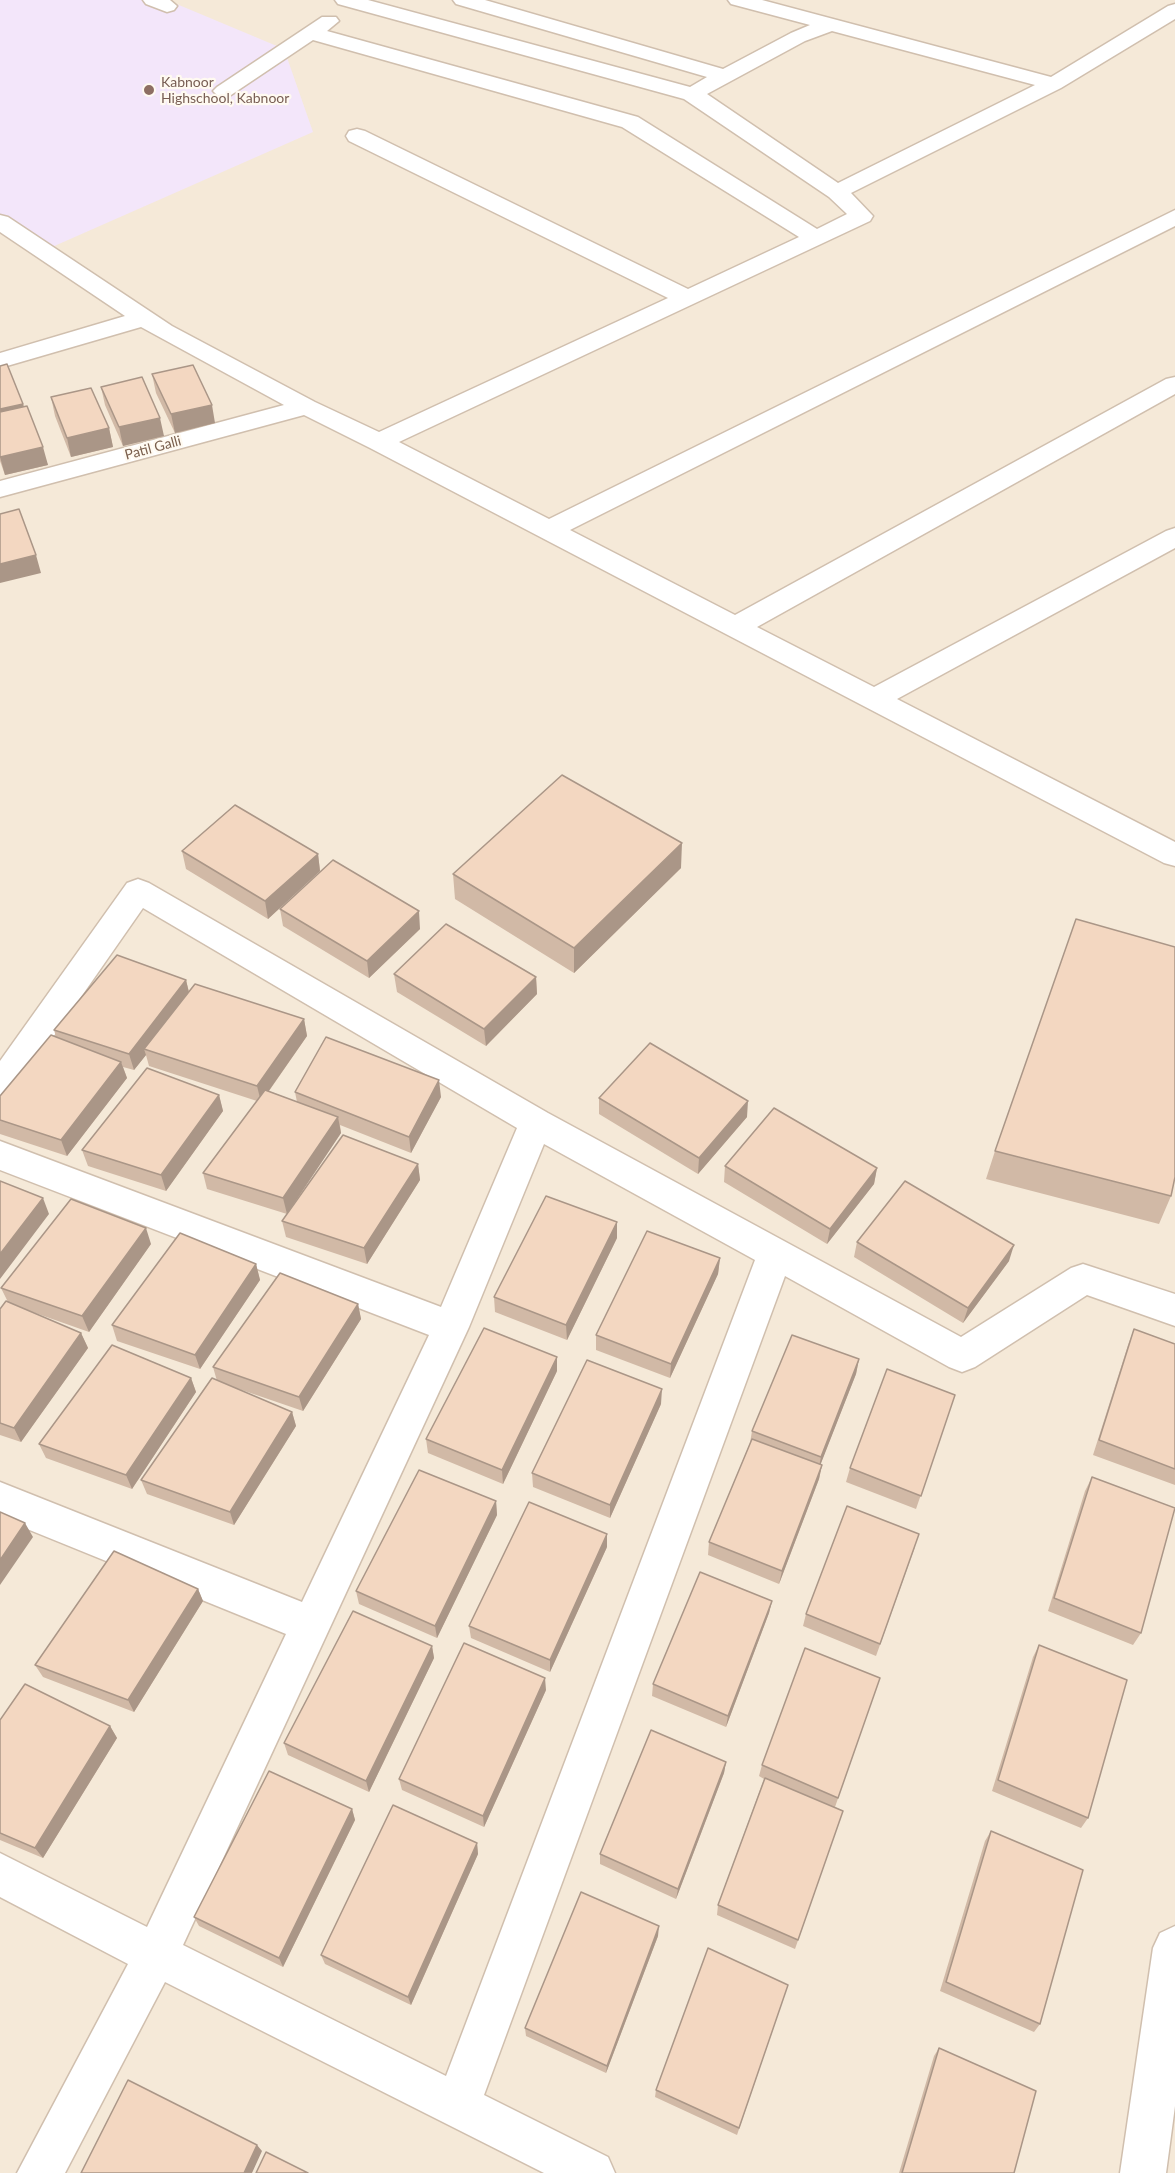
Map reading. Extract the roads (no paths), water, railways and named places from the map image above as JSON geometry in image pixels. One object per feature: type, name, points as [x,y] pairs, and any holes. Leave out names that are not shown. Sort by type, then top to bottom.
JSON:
[{"type":"street","points":[[463,0],[725,76]]},
{"type":"street","points":[[738,0],[763,3],[831,24],[1054,84]]},
{"type":"street","points":[[224,91],[356,1],[692,94],[837,192],[862,216],[379,442]]},
{"type":"street","points":[[837,192],[1156,31],[1175,10]]},
{"type":"street","points":[[692,94],[798,37],[831,24]]},
{"type":"street","points":[[310,33],[630,122],[816,238]]},
{"type":"street","points":[[357,136],[688,298]]},
{"type":"street","points":[[0,222],[163,331],[1175,855]]},
{"type":"street","points":[[548,530],[1169,226]]},
{"type":"street","points":[[0,361],[145,318]]},
{"type":"street","points":[[735,627],[1175,384]]},
{"type":"street","name":"Patil Galli","points":[[0,489],[306,407]]},
{"type":"street","points":[[874,699],[1175,537]]},
{"type":"street","points":[[0,1087],[138,891],[537,1123],[962,1356],[1083,1279],[1175,1310]]},
{"type":"street","points":[[40,2173],[156,1955],[451,1327],[537,1123]]},
{"type":"street","points":[[0,1155],[451,1327]]},
{"type":"street","points":[[457,2106],[775,1255]]},
{"type":"street","points":[[0,1500],[311,1625]]},
{"type":"street","points":[[0,1874],[156,1955],[592,2173]]},
{"type":"street","points":[[1143,2173],[1175,1948]]},
{"type":"place","name":"Kabnoor Highschool, Kabnoor","points":[[149,90]]}]
